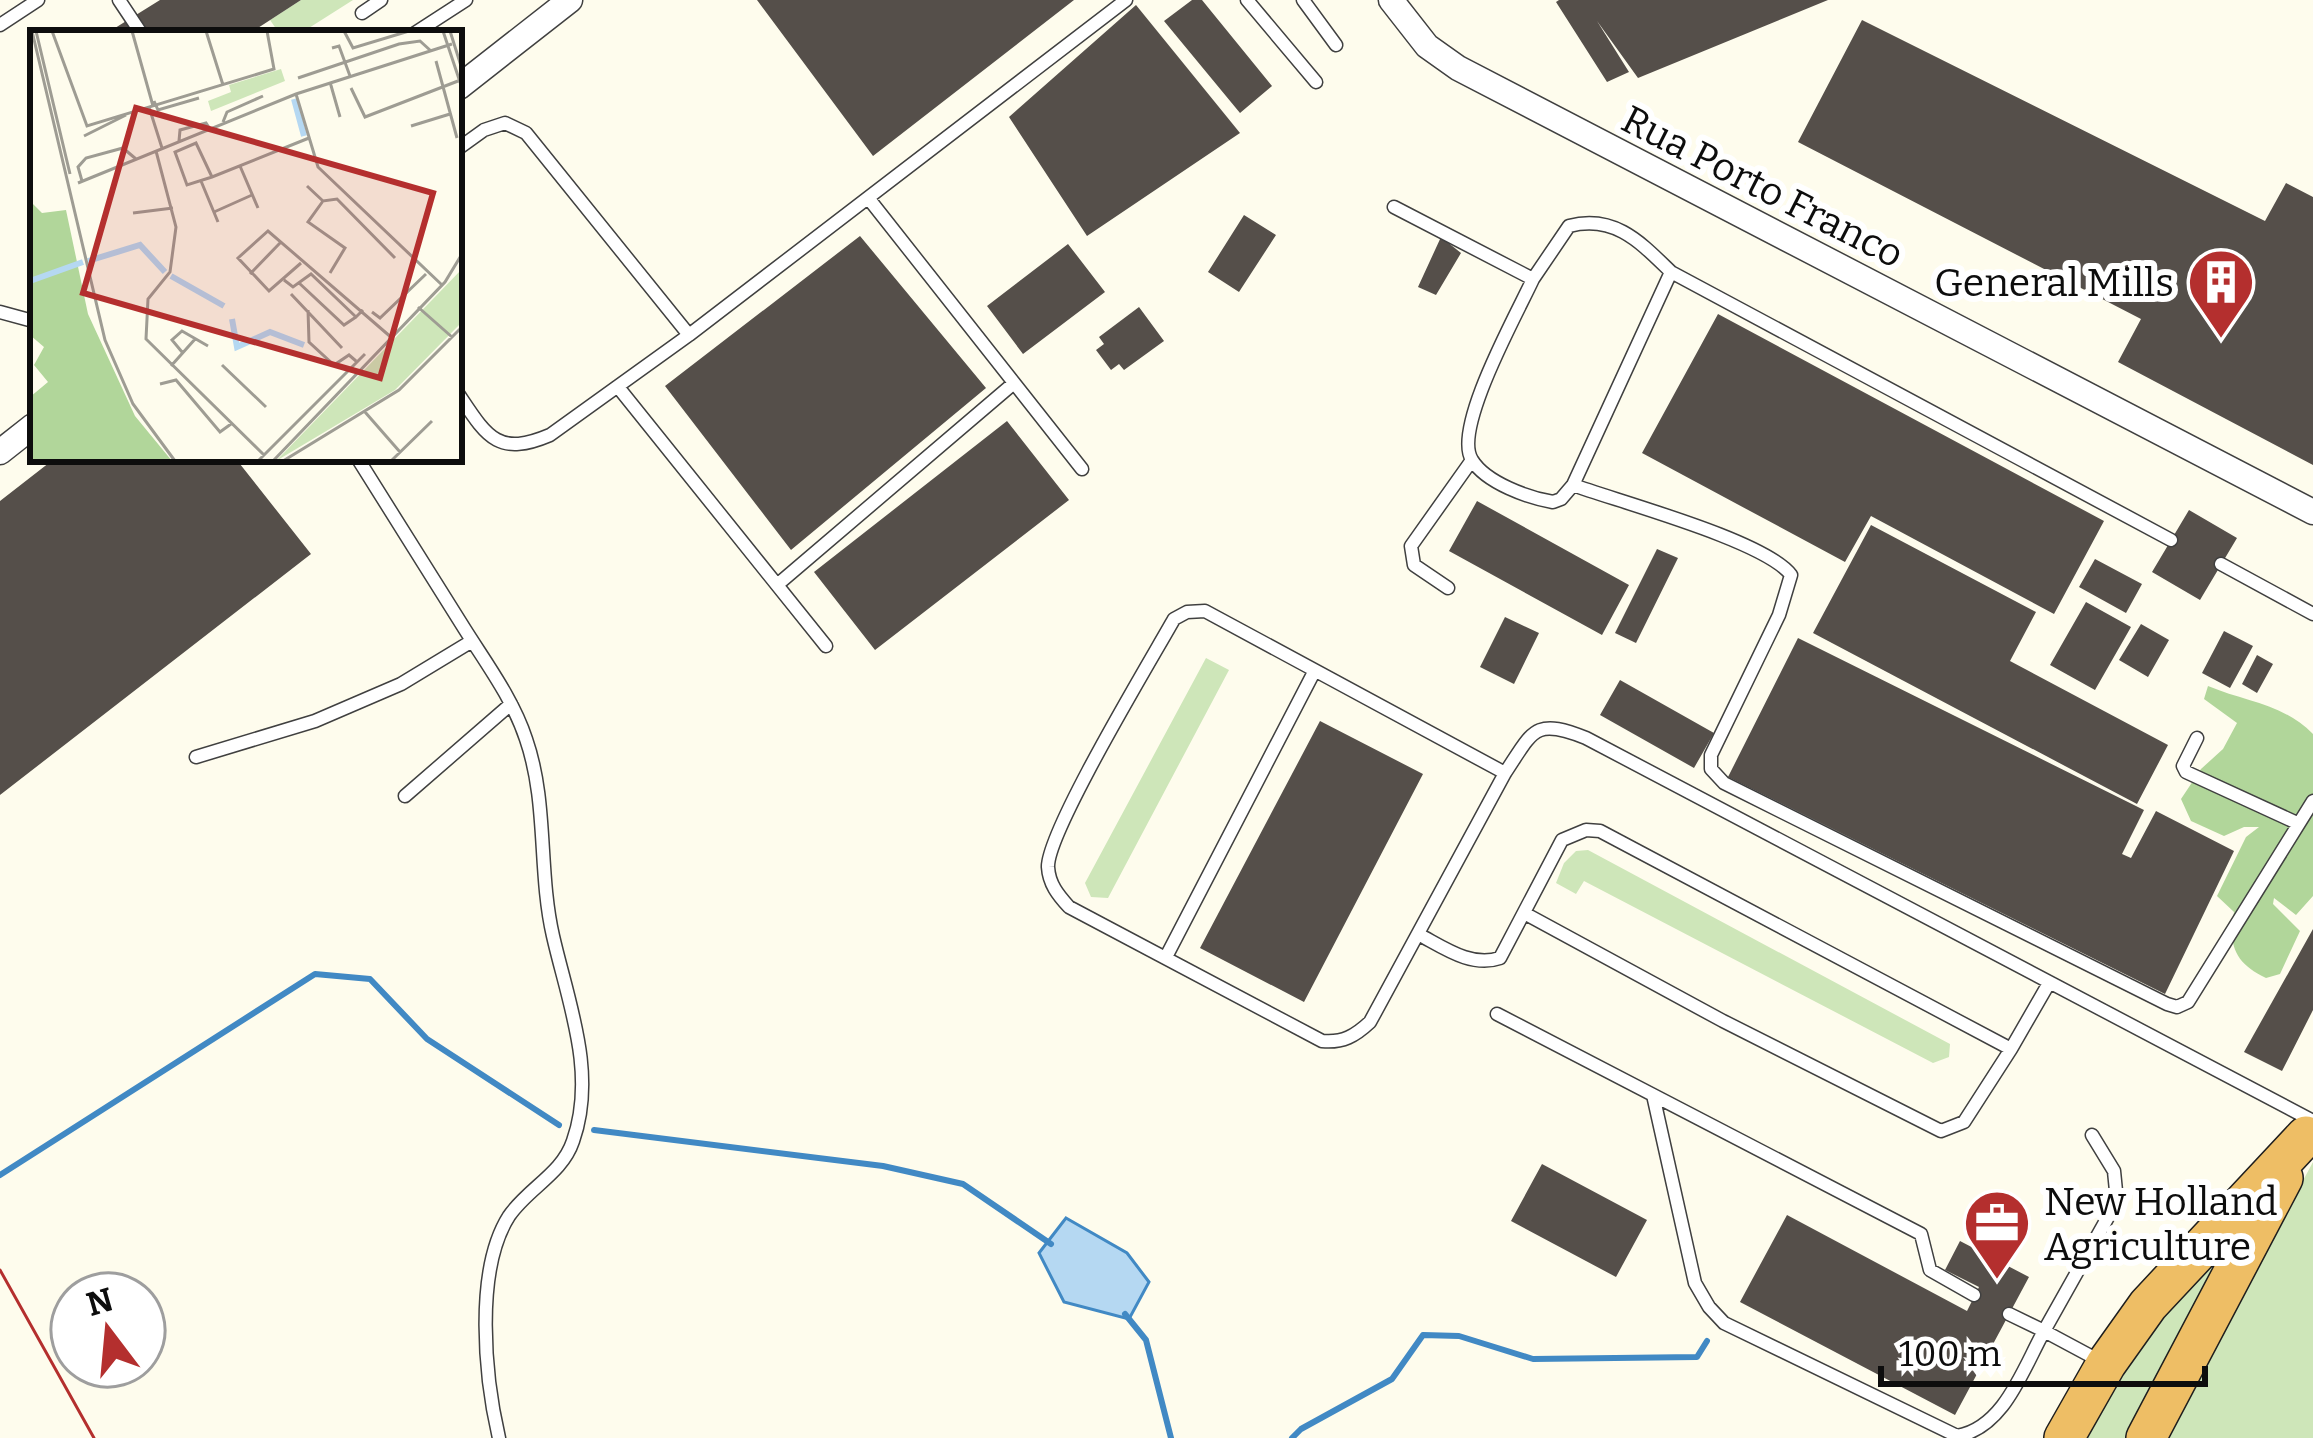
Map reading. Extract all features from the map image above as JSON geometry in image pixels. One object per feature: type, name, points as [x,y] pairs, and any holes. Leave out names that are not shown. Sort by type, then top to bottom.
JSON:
[{"type":"highway","points":[[2064,1438],[2105,1364],[2148,1305],[2311,1126]]},
{"type":"highway","points":[[2146,1438],[2311,1126]]},
{"type":"street","points":[[462,85],[570,0]]},
{"type":"street","name":"Rua Porto Franco","points":[[1391,0],[1427,46],[1458,68],[2313,512]]},
{"type":"street","points":[[0,452],[30,428]]},
{"type":"lane","points":[[0,25],[38,0]]},
{"type":"lane","points":[[119,0],[139,30]]},
{"type":"lane","points":[[362,13],[381,0]]},
{"type":"lane","points":[[420,30],[466,0]]},
{"type":"lane","points":[[462,399],[483,430],[504,446],[525,446],[550,435],[869,199],[1126,0]]},
{"type":"lane","points":[[1247,0],[1316,82]]},
{"type":"lane","points":[[1303,0],[1336,45]]},
{"type":"lane","points":[[462,146],[484,130],[505,124],[526,133],[688,335]]},
{"type":"lane","points":[[869,199],[1082,469]]},
{"type":"lane","points":[[1394,207],[1533,279]]},
{"type":"lane","points":[[1672,272],[1562,500],[1544,501],[1492,479],[1472,460],[1467,439],[1476,405],[1533,279],[1569,226],[1602,223],[1634,236],[1672,272],[2171,540]]},
{"type":"lane","points":[[0,312],[30,319]]},
{"type":"lane","points":[[777,585],[1014,383]]},
{"type":"lane","points":[[618,387],[826,646]]},
{"type":"lane","points":[[1448,588],[1414,565],[1411,546],[1472,460]]},
{"type":"lane","points":[[360,462],[511,704],[536,772],[549,920],[572,1003],[581,1093],[572,1144],[554,1173],[509,1216],[494,1251],[484,1345],[499,1438]]},
{"type":"lane","points":[[1573,485],[1743,545],[1781,562],[1791,575],[1779,615],[1711,755],[1711,770],[1724,783],[2167,1004],[2177,1007],[2188,1002],[2313,801]]},
{"type":"lane","points":[[2221,564],[2313,614]]},
{"type":"lane","points":[[1505,773],[1205,611],[1187,612],[1174,619],[1051,844],[1048,868],[1054,892],[1069,907],[1322,1041],[1336,1042],[1355,1036],[1370,1022],[1505,773],[1528,738],[1555,725],[2311,1126]]},
{"type":"lane","points":[[196,757],[336,712],[401,684],[472,640]]},
{"type":"lane","points":[[1166,958],[1314,672]]},
{"type":"lane","points":[[405,796],[511,704]]},
{"type":"lane","points":[[2197,738],[2183,766],[2186,772],[2296,823]]},
{"type":"lane","points":[[1418,934],[1462,956],[1491,962],[1500,958],[1562,840],[1586,830],[1600,831],[2011,1049]]},
{"type":"lane","points":[[1524,913],[1941,1131],[1964,1122],[2048,983]]},
{"type":"lane","points":[[1497,1014],[1921,1234],[1930,1270],[1974,1295]]},
{"type":"lane","points":[[1653,1095],[1695,1283],[1724,1323],[1957,1436],[1974,1431],[1996,1415],[2117,1201],[2114,1171],[2092,1135]]},
{"type":"lane","points":[[2009,1314],[2105,1364]]},
{"type":"green space","points":[[301,0],[353,0],[306,30],[277,30],[270,20]]},
{"type":"green space","points":[[1206,658],[1229,670],[1108,898],[1091,897],[1085,883]]},
{"type":"green space","points":[[2208,686],[2276,709],[2313,734],[2313,896],[2296,915],[2274,898],[2273,904],[2300,931],[2280,974],[2266,978],[2236,952],[2234,912],[2217,896],[2246,837],[2259,827],[2244,827],[2224,836],[2191,821],[2181,799],[2201,769],[2223,749],[2237,723],[2204,699]]},
{"type":"green space","points":[[1588,850],[1950,1044],[1949,1057],[1933,1063],[1584,881],[1576,894],[1556,883],[1564,863],[1576,851]]},
{"type":"green space","points":[[2306,1136],[2133,1438],[2065,1438]]},
{"type":"green space","points":[[2313,1162],[2313,1438],[2164,1438]]},
{"type":"water","points":[[1066,1218],[1127,1253],[1149,1282],[1129,1319],[1064,1302],[1039,1253]]},
{"type":"building","points":[[160,0],[301,0],[255,30],[112,30]]},
{"type":"building","points":[[757,0],[1074,0],[873,156]]},
{"type":"building","points":[[1192,0],[1202,0],[1272,86],[1240,113],[1164,21]]},
{"type":"building","points":[[1559,0],[1828,0],[1638,78],[1597,21],[1629,72],[1607,82]]},
{"type":"building","points":[[1136,5],[1240,133],[1087,236],[1009,117]]},
{"type":"building","points":[[1862,20],[2265,221],[2286,183],[2313,197],[2313,465],[2118,362],[2141,319],[1798,142]]},
{"type":"building","points":[[1244,215],[1276,235],[1239,292],[1208,272]]},
{"type":"building","points":[[860,236],[986,388],[791,550],[665,386]]},
{"type":"building","points":[[1441,237],[1461,253],[1436,295],[1418,287]]},
{"type":"building","points":[[1068,244],[1105,292],[1023,354],[987,306]]},
{"type":"building","points":[[1139,307],[1164,341],[1124,370],[1119,364],[1111,370],[1096,350],[1104,344],[1099,337]]},
{"type":"building","points":[[1718,314],[2104,521],[2054,614],[1871,516],[1845,562],[1642,453]]},
{"type":"building","points":[[1007,421],[1069,500],[875,650],[814,572]]},
{"type":"building","points":[[50,462],[238,462],[311,554],[0,795],[0,501]]},
{"type":"building","points":[[1477,501],[1629,585],[1602,635],[1449,551]]},
{"type":"building","points":[[2189,510],[2237,538],[2200,600],[2152,572]]},
{"type":"building","points":[[1871,525],[2036,612],[2010,661],[2168,745],[2137,804],[1813,633]]},
{"type":"building","points":[[1657,549],[1678,558],[1636,643],[1615,633]]},
{"type":"building","points":[[2095,559],[2142,584],[2126,613],[2079,587]]},
{"type":"building","points":[[2086,602],[2131,627],[2095,690],[2050,665]]},
{"type":"building","points":[[1505,617],[1539,633],[1514,684],[1480,667]]},
{"type":"building","points":[[2141,624],[2169,640],[2148,677],[2119,660]]},
{"type":"building","points":[[2224,631],[2253,646],[2230,688],[2202,673]]},
{"type":"building","points":[[1798,638],[2144,810],[2122,854],[2131,858],[2156,811],[2234,851],[2165,994],[1728,777]]},
{"type":"building","points":[[2257,655],[2273,664],[2257,693],[2242,684]]},
{"type":"building","points":[[1620,680],[1714,733],[1694,768],[1600,715]]},
{"type":"building","points":[[1320,721],[1423,774],[1304,1002],[1200,948]]},
{"type":"building","points":[[2313,929],[2313,1010],[2282,1071],[2244,1052]]},
{"type":"building","points":[[1542,1164],[1647,1220],[1616,1277],[1511,1221]]},
{"type":"building","points":[[1787,1215],[1967,1311],[1979,1287],[1945,1270],[1960,1241],[2029,1277],[1955,1415],[1740,1302]]},
{"type":"waterway","points":[[0,1175],[315,974],[370,979],[427,1039],[559,1125]]},
{"type":"waterway","points":[[594,1130],[883,1166],[963,1184],[1051,1244]]},
{"type":"waterway","points":[[1125,1314],[1146,1340],[1171,1438]]},
{"type":"waterway","points":[[1292,1438],[1392,1379],[1423,1335],[1459,1336],[1533,1359],[1697,1357],[1707,1341]]},
{"type":"tram line","points":[[0,1270],[94,1438]]},
{"type":"place","name":"General Mills","points":[[2221,341]]},
{"type":"place","name":"New Holland Agriculture","points":[[1997,1282]]}]
